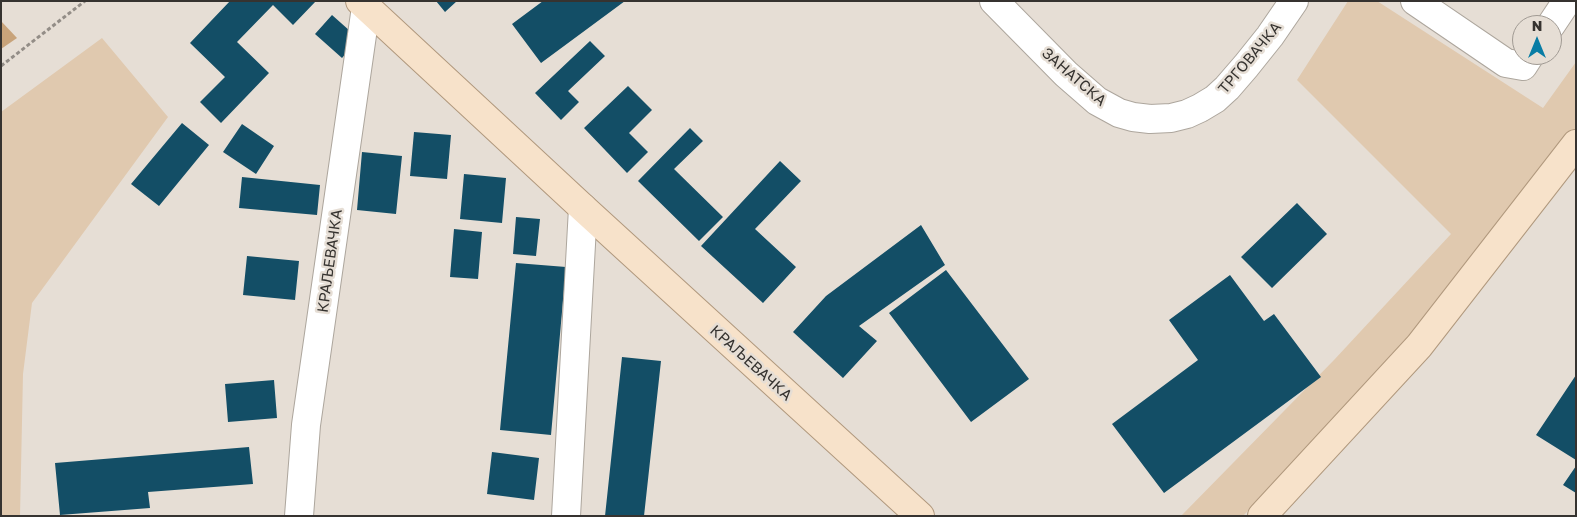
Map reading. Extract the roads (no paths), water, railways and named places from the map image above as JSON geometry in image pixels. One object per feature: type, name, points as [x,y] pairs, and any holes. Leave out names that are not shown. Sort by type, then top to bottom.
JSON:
[{"type":"main road","name":"КРАЉЕВАЧКА","points":[[363,4],[582,208],[920,516]]},
{"type":"main road","points":[[1262,516],[1419,346],[1576,144]]},
{"type":"street","name":"ЗАНАТСКА","points":[[994,1],[1066,74],[1097,101],[1119,113],[1133,117],[1150,119],[1171,118]]},
{"type":"street","name":"ТРГОВАЧКА","points":[[1171,118],[1200,108],[1227,88],[1270,36],[1294,1]]},
{"type":"street","points":[[1415,1],[1506,63],[1512,64]]},
{"type":"street","points":[[1558,15],[1567,1]]},
{"type":"street","name":"КРАЉЕВАЧКА","points":[[299,516],[306,425],[363,4]]},
{"type":"street","points":[[566,516],[582,208]]}]
